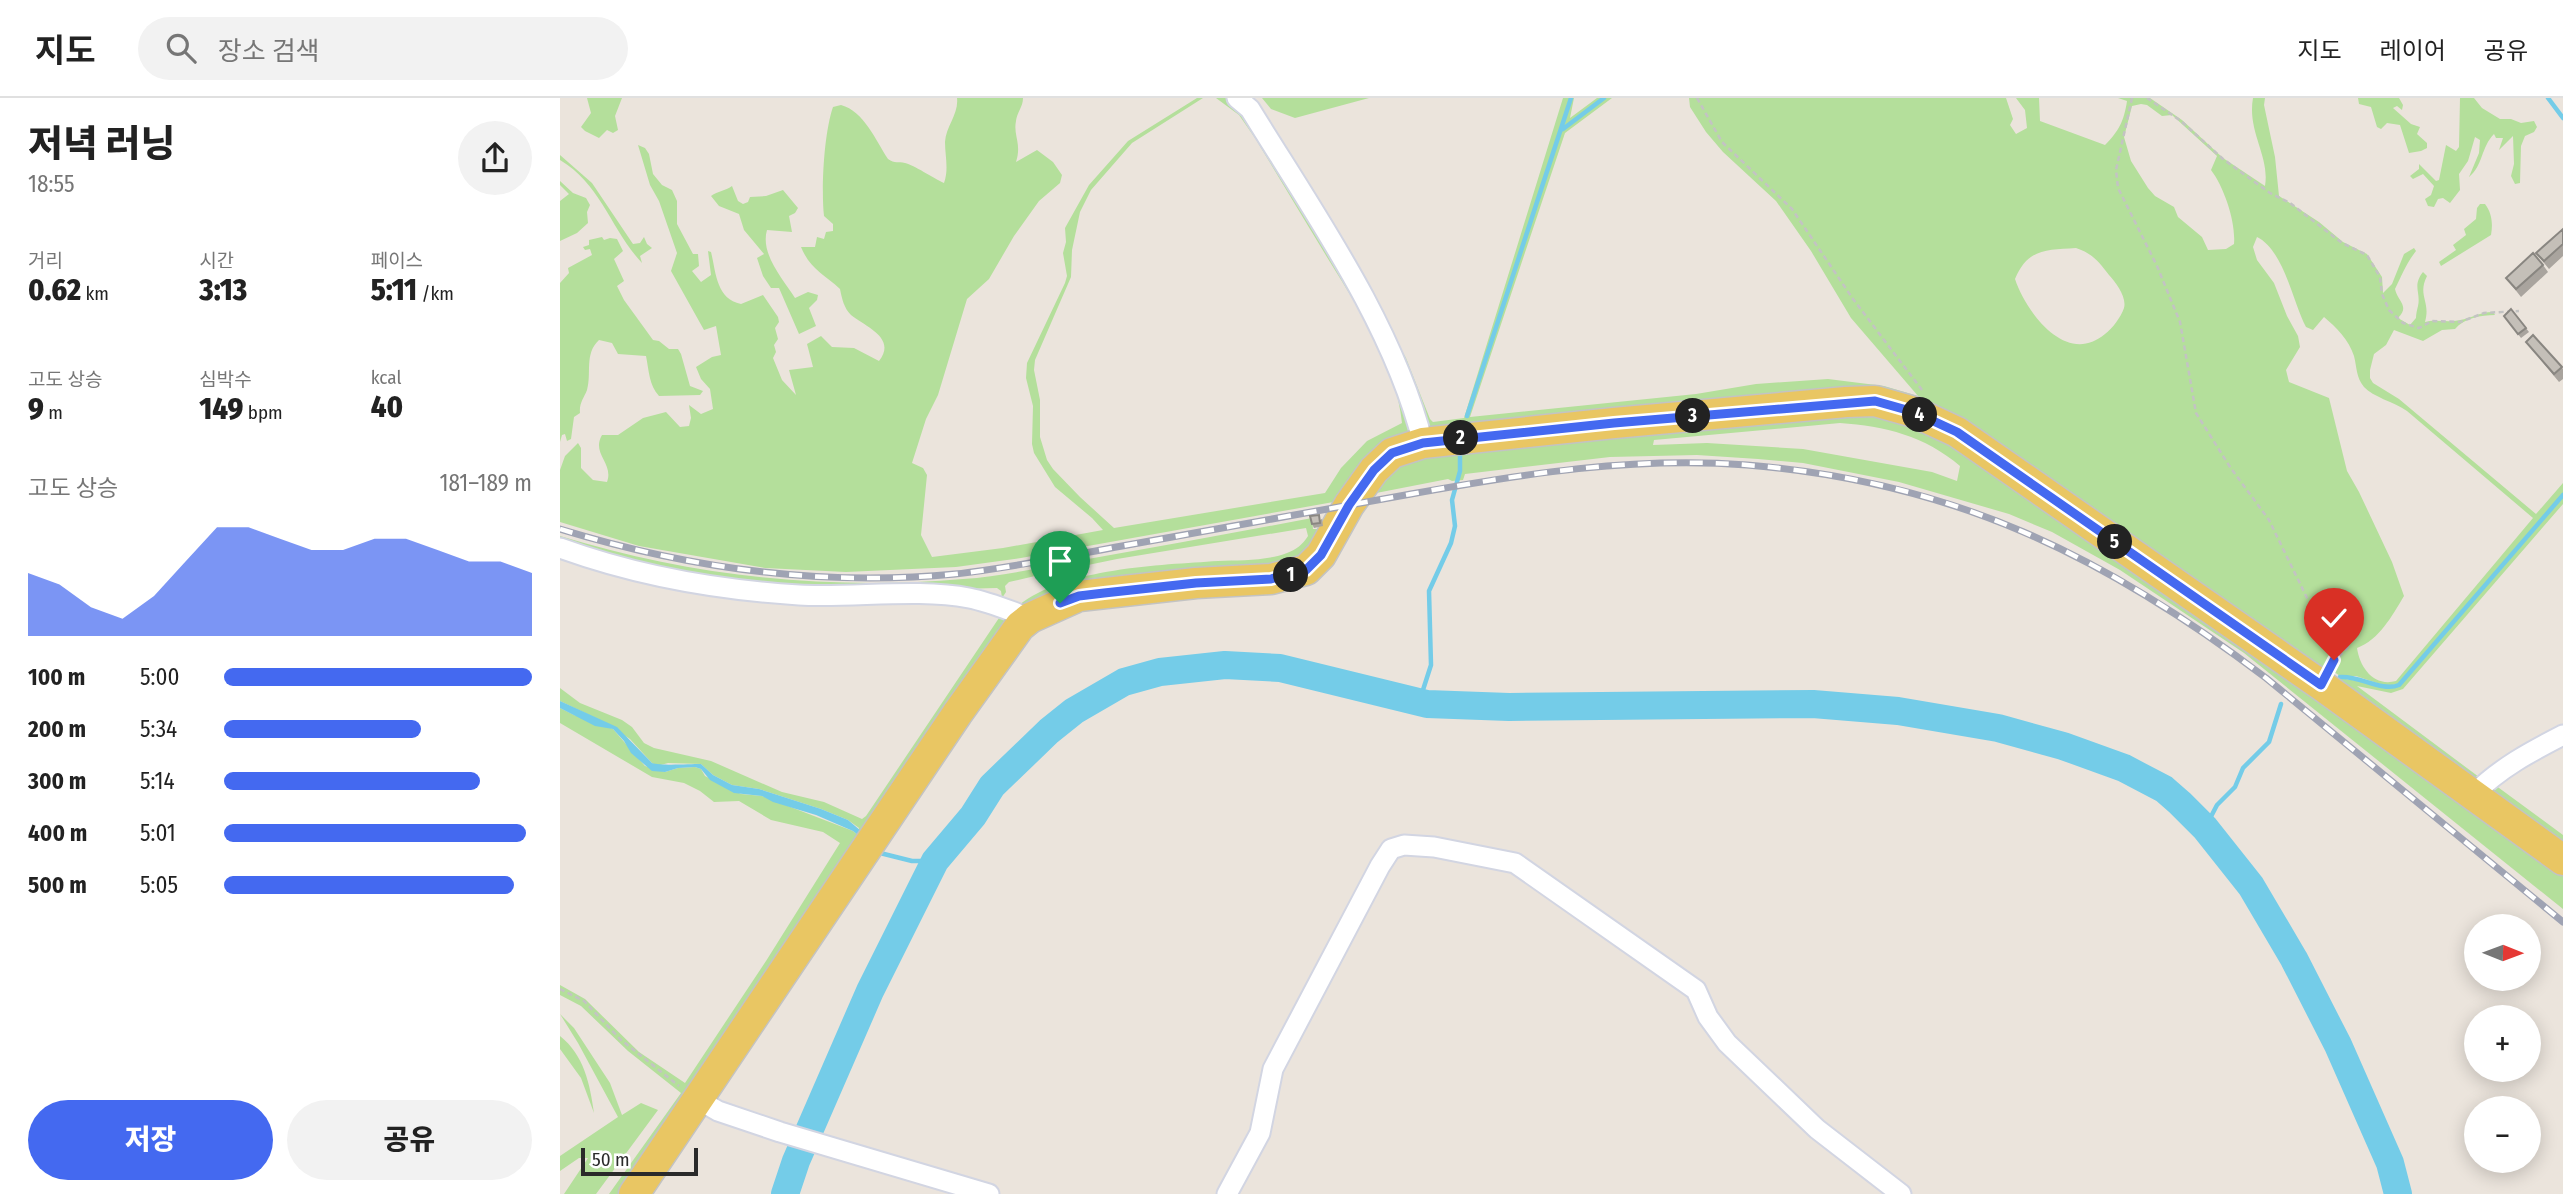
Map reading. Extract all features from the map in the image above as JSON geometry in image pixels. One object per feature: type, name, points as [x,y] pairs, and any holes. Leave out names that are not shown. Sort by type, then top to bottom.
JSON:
[{"type":"main road","points":[[634,1194],[957,714],[1020,626],[1030,618],[1079,596],[1196,583],[1271,579],[1306,570],[1321,555],[1349,505],[1374,470],[1392,453],[1423,443],[1846,402],[1875,401],[1914,412],[1957,432],[2321,685],[2563,860]]},
{"type":"street","points":[[1237,98],[1250,109],[1362,295],[1395,357],[1410,395],[1423,443]]},
{"type":"street","points":[[560,548],[634,571],[710,587],[800,595],[948,596],[986,602],[1030,618]]},
{"type":"street","points":[[2474,794],[2509,764],[2563,735]]},
{"type":"street","points":[[1227,1194],[1260,1133],[1273,1069],[1288,1037],[1380,866],[1391,849],[1404,845],[1434,847],[1515,863],[1597,919],[1696,990],[1708,1017],[1727,1043],[1817,1129],[1900,1194]]},
{"type":"street","points":[[699,1100],[718,1111],[780,1132],[989,1194]]},
{"type":"path","points":[[1697,98],[1721,142],[1792,209],[1853,299],[1926,395]]},
{"type":"path","points":[[2132,98],[2116,170],[2118,188],[2157,266],[2180,322],[2196,413],[2230,467],[2269,520],[2307,598],[2348,647],[2331,665],[2321,685]]},
{"type":"path","points":[[2147,98],[2181,121],[2223,159],[2270,193],[2290,203],[2342,243],[2367,255],[2380,277],[2385,304],[2403,323],[2419,328],[2432,321],[2460,322],[2484,313],[2519,311]]},
{"type":"path","points":[[560,989],[584,1001],[620,1039],[699,1100]]},
{"type":"green space","points":[[587,98],[622,98],[615,116],[618,130],[613,133],[607,130],[599,138],[581,127],[591,113]]},
{"type":"green space","points":[[957,98],[1023,98],[1015,126],[1018,150],[1016,162],[1037,150],[1053,162],[1062,175],[1060,183],[1039,201],[1014,236],[989,279],[967,299],[938,395],[926,419],[912,463],[923,468],[927,475],[921,535],[932,557],[1003,548],[1103,530],[1055,487],[1034,453],[1033,406],[1026,378],[1027,363],[1065,283],[1065,228],[1089,185],[1128,141],[1197,98],[1203,98],[1132,143],[1091,190],[1080,212],[1072,250],[1071,277],[1035,360],[1034,370],[1040,400],[1040,437],[1047,460],[1080,497],[1114,528],[1325,493],[1341,468],[1367,441],[1402,423],[1393,380],[1365,320],[1255,138],[1239,115],[1216,98],[1230,98],[1240,108],[1384,341],[1411,434],[1339,501],[1021,558],[956,567],[846,572],[765,568],[639,546],[560,522],[560,470],[565,456],[578,443],[581,448],[581,468],[593,480],[607,482],[608,469],[599,448],[602,435],[618,435],[643,418],[666,412],[680,427],[689,426],[689,405],[701,414],[713,409],[710,389],[701,379],[696,367],[721,355],[716,326],[704,330],[671,271],[677,253],[659,201],[650,185],[638,145],[645,148],[649,154],[653,174],[662,185],[672,190],[677,201],[677,224],[693,254],[698,254],[699,266],[692,271],[701,282],[711,275],[708,251],[711,252],[718,284],[726,297],[741,304],[763,295],[778,317],[779,322],[775,328],[778,339],[774,345],[776,352],[773,358],[782,380],[796,395],[789,370],[813,367],[807,344],[821,336],[832,347],[854,348],[879,361],[884,353],[882,340],[851,315],[840,289],[813,266],[801,247],[815,247],[817,237],[824,239],[826,232],[833,231],[833,224],[824,216],[823,191],[825,146],[833,107],[841,105],[856,113],[869,128],[888,159],[909,164],[944,183],[947,168],[945,142]]},
{"type":"green space","points":[[1262,98],[1369,98],[1295,118],[1271,109]]},
{"type":"green space","points":[[1563,98],[1574,98],[1570,118],[1597,98],[1612,98],[1565,133],[1470,417],[1696,394],[1756,384],[1828,379],[1884,386],[1918,396],[1851,318],[1811,251],[1776,201],[1723,152],[1706,132],[1690,107],[1689,98],[2006,98],[2013,119],[2010,125],[2016,134],[2027,128],[2025,110],[2016,98],[2039,98],[2040,121],[2105,145],[2117,130],[2124,114],[2127,101],[2118,98],[2150,98],[2182,120],[2223,158],[2265,186],[2266,175],[2252,110],[2253,98],[2265,98],[2279,196],[2319,222],[2343,242],[2367,254],[2382,277],[2383,293],[2392,284],[2404,254],[2414,248],[2416,251],[2395,289],[2403,307],[2398,318],[2410,325],[2416,318],[2419,301],[2417,285],[2423,272],[2427,276],[2423,289],[2425,322],[2459,320],[2488,312],[2495,315],[2468,320],[2455,329],[2442,330],[2423,341],[2394,330],[2386,345],[2374,354],[2370,370],[2373,383],[2399,399],[2536,514],[2563,483],[2563,493],[2398,684],[2386,686],[2356,676],[2340,676],[2330,669],[2326,678],[1928,408],[1427,430],[1371,295],[1406,358],[1430,419],[1433,422],[1464,418]],"holes":[[[2147,105],[2162,116],[2172,115],[2217,156],[2211,170],[2228,205],[2234,235],[2234,244],[2226,249],[2208,250],[2202,237],[2178,217],[2174,207],[2155,196],[2148,188],[2131,161],[2124,137],[2132,106]],[[2257,237],[2274,253],[2306,327],[2313,330],[2324,317],[2342,334],[2352,350],[2358,376],[2364,387],[2407,411],[2533,518],[2396,681],[2381,681],[2369,674],[2361,662],[2357,648],[2378,633],[2404,596],[2392,562],[2347,471],[2329,398],[2289,382],[2286,370],[2300,347],[2298,336],[2274,283],[2257,260],[2253,247]],[[2076,248],[2086,252],[2095,258],[2115,282],[2125,304],[2121,315],[2105,334],[2090,342],[2076,344],[2062,340],[2038,320],[2028,306],[2015,279],[2026,261],[2047,251]]]},
{"type":"green space","points":[[2358,98],[2399,98],[2403,105],[2402,110],[2397,106],[2393,108],[2411,124],[2420,127],[2417,134],[2427,143],[2427,148],[2409,153],[2400,125],[2387,123],[2381,129],[2377,127],[2371,107],[2359,104]]},
{"type":"green space","points":[[2460,98],[2474,98],[2482,108],[2500,119],[2521,123],[2534,121],[2537,127],[2534,132],[2525,136],[2521,146],[2520,183],[2515,184],[2511,176],[2514,164],[2513,136],[2499,150],[2503,138],[2496,138],[2494,134],[2474,173],[2469,177],[2479,153],[2480,140],[2475,137],[2468,161],[2459,174],[2460,190],[2450,203],[2443,198],[2438,199],[2434,207],[2428,206],[2425,199],[2431,195],[2434,186],[2423,174],[2413,179],[2410,176],[2419,169],[2419,164],[2436,181],[2439,180],[2446,145],[2456,151],[2459,147]]},
{"type":"green space","points":[[560,155],[592,183],[633,244],[640,243],[644,237],[652,248],[640,256],[642,263],[596,194],[574,170],[560,160]]},
{"type":"green space","points":[[560,181],[573,193],[586,198],[590,205],[587,212],[588,223],[577,233],[560,241],[560,201],[569,194],[560,185]]},
{"type":"green space","points":[[732,186],[738,201],[743,204],[748,202],[750,197],[766,196],[783,190],[798,208],[789,216],[792,232],[767,230],[767,248],[774,266],[795,298],[808,292],[818,295],[809,308],[816,326],[799,334],[779,288],[771,288],[763,276],[757,258],[764,254],[744,230],[739,214],[719,206],[711,196]]},
{"type":"green space","points":[[2480,204],[2485,204],[2489,211],[2491,235],[2441,266],[2439,262],[2456,250],[2453,245],[2466,235],[2464,229],[2476,219]]},
{"type":"green space","points":[[602,237],[604,240],[617,239],[623,251],[614,259],[624,281],[617,286],[624,300],[653,340],[669,349],[678,349],[690,386],[703,391],[700,395],[659,396],[651,382],[646,356],[618,354],[612,343],[599,340],[591,351],[587,390],[580,413],[574,417],[571,439],[567,441],[565,434],[560,442],[560,283],[569,273],[568,268],[592,255],[590,249],[585,250],[583,247],[589,245],[589,240]]},
{"type":"green space","points":[[1848,413],[1895,418],[1959,447],[2563,873],[2563,909],[2244,653],[2120,570],[2052,532],[2009,514],[1899,482],[1803,463],[1697,455],[1610,457],[1465,474],[1463,480],[1448,479],[1366,495],[1390,469],[1425,455]],"holes":[[[1840,423],[1904,434],[1933,447],[1960,466],[1957,481],[1932,472],[1803,449],[1707,443],[1653,445],[1654,440]]]},
{"type":"green space","points":[[2563,497],[2563,504],[2403,689],[2391,693],[2357,686],[2479,777],[2474,780],[2336,678],[2387,687],[2400,685]]},
{"type":"green space","points":[[1312,518],[1313,529],[1322,529],[1304,554],[1292,561],[1027,607],[1019,605],[1062,583],[1087,576],[1142,567],[1279,556],[1301,544],[1308,536],[1306,528],[1117,559],[1035,576],[1009,582],[1002,598],[1001,591],[997,588],[880,591],[691,578],[560,543],[560,536],[659,561],[759,577],[861,583],[912,582],[979,578]]},
{"type":"green space","points":[[1003,612],[1011,619],[620,1194],[609,1194],[681,1093],[628,1051],[581,1006],[560,995],[560,985],[585,999],[639,1052],[685,1083],[840,843],[823,832],[771,820],[739,801],[714,802],[684,783],[652,777],[560,723],[560,708],[613,729],[645,766],[665,772],[695,767],[701,769],[705,776],[741,794],[762,796],[858,835],[859,828],[848,820],[821,809],[759,789],[732,785],[713,775],[701,764],[668,763],[657,766],[630,739],[604,722],[560,701],[560,688],[580,703],[622,720],[632,727],[644,743],[654,748],[711,761],[782,792],[824,802],[862,819]]},
{"type":"green space","points":[[2495,785],[2563,835],[2563,845],[2496,795],[2493,789]]},
{"type":"green space","points":[[560,1014],[574,1028],[610,1083],[622,1115],[641,1103],[658,1110],[596,1194],[564,1194],[588,1158],[579,1158],[560,1171],[560,1156],[618,1117]]},
{"type":"green space","points":[[560,1036],[580,1061],[588,1081],[594,1113],[581,1078],[560,1049]]},
{"type":"water","points":[[560,701],[617,727],[652,763],[701,764],[713,775],[732,785],[759,789],[821,809],[848,820],[861,831],[858,835],[816,815],[762,796],[734,793],[710,780],[701,769],[695,767],[665,772],[652,771],[631,753],[613,729],[595,726],[560,708]]},
{"type":"building","points":[[2563,229],[2563,244],[2544,261],[2536,253]]},
{"type":"building","points":[[2533,253],[2543,265],[2516,289],[2506,278]]},
{"type":"building","points":[[2511,309],[2526,328],[2518,334],[2504,316]]},
{"type":"building","points":[[2533,335],[2562,367],[2554,374],[2526,342]]},
{"type":"building","points":[[1319,515],[1320,523],[1312,524],[1310,516]]},
{"type":"waterway","points":[[1467,416],[1571,98]]},
{"type":"waterway","points":[[1563,129],[1604,98]]},
{"type":"waterway","points":[[2548,98],[2563,118]]},
{"type":"waterway","points":[[1427,704],[1422,693],[1431,665],[1429,591],[1451,543],[1455,526],[1452,500],[1460,471],[1460,453]]},
{"type":"waterway","points":[[2340,677],[2355,678],[2377,685],[2399,685],[2563,495]]},
{"type":"waterway","points":[[785,1194],[796,1161],[870,991],[935,861],[973,816],[992,786],[1049,731],[1074,711],[1124,682],[1160,672],[1225,665],[1280,668],[1427,704],[1509,707],[1813,704],[1898,711],[1998,728],[2063,746],[2124,768],[2164,789],[2180,803],[2205,828],[2251,886],[2294,959],[2338,1045],[2390,1163],[2398,1194]]},
{"type":"waterway","points":[[2205,828],[2217,805],[2235,787],[2243,768],[2269,742],[2281,704]]},
{"type":"waterway","points":[[880,853],[912,861],[935,861]]},
{"type":"railway","points":[[560,529],[657,554],[755,571],[805,576],[905,577],[955,574],[1018,565],[1453,487],[1579,469],[1705,463],[1822,474],[1892,488],[1959,507],[2023,532],[2085,561],[2146,596],[2206,634],[2266,678],[2563,922]]},
{"type":"route","points":[[1060,603],[1079,596],[1196,583],[1271,579],[1306,570],[1321,555],[1349,505],[1374,470],[1392,453],[1423,443],[1614,423],[1875,401],[1914,412],[1957,432],[2321,685],[2334,660]]}]
